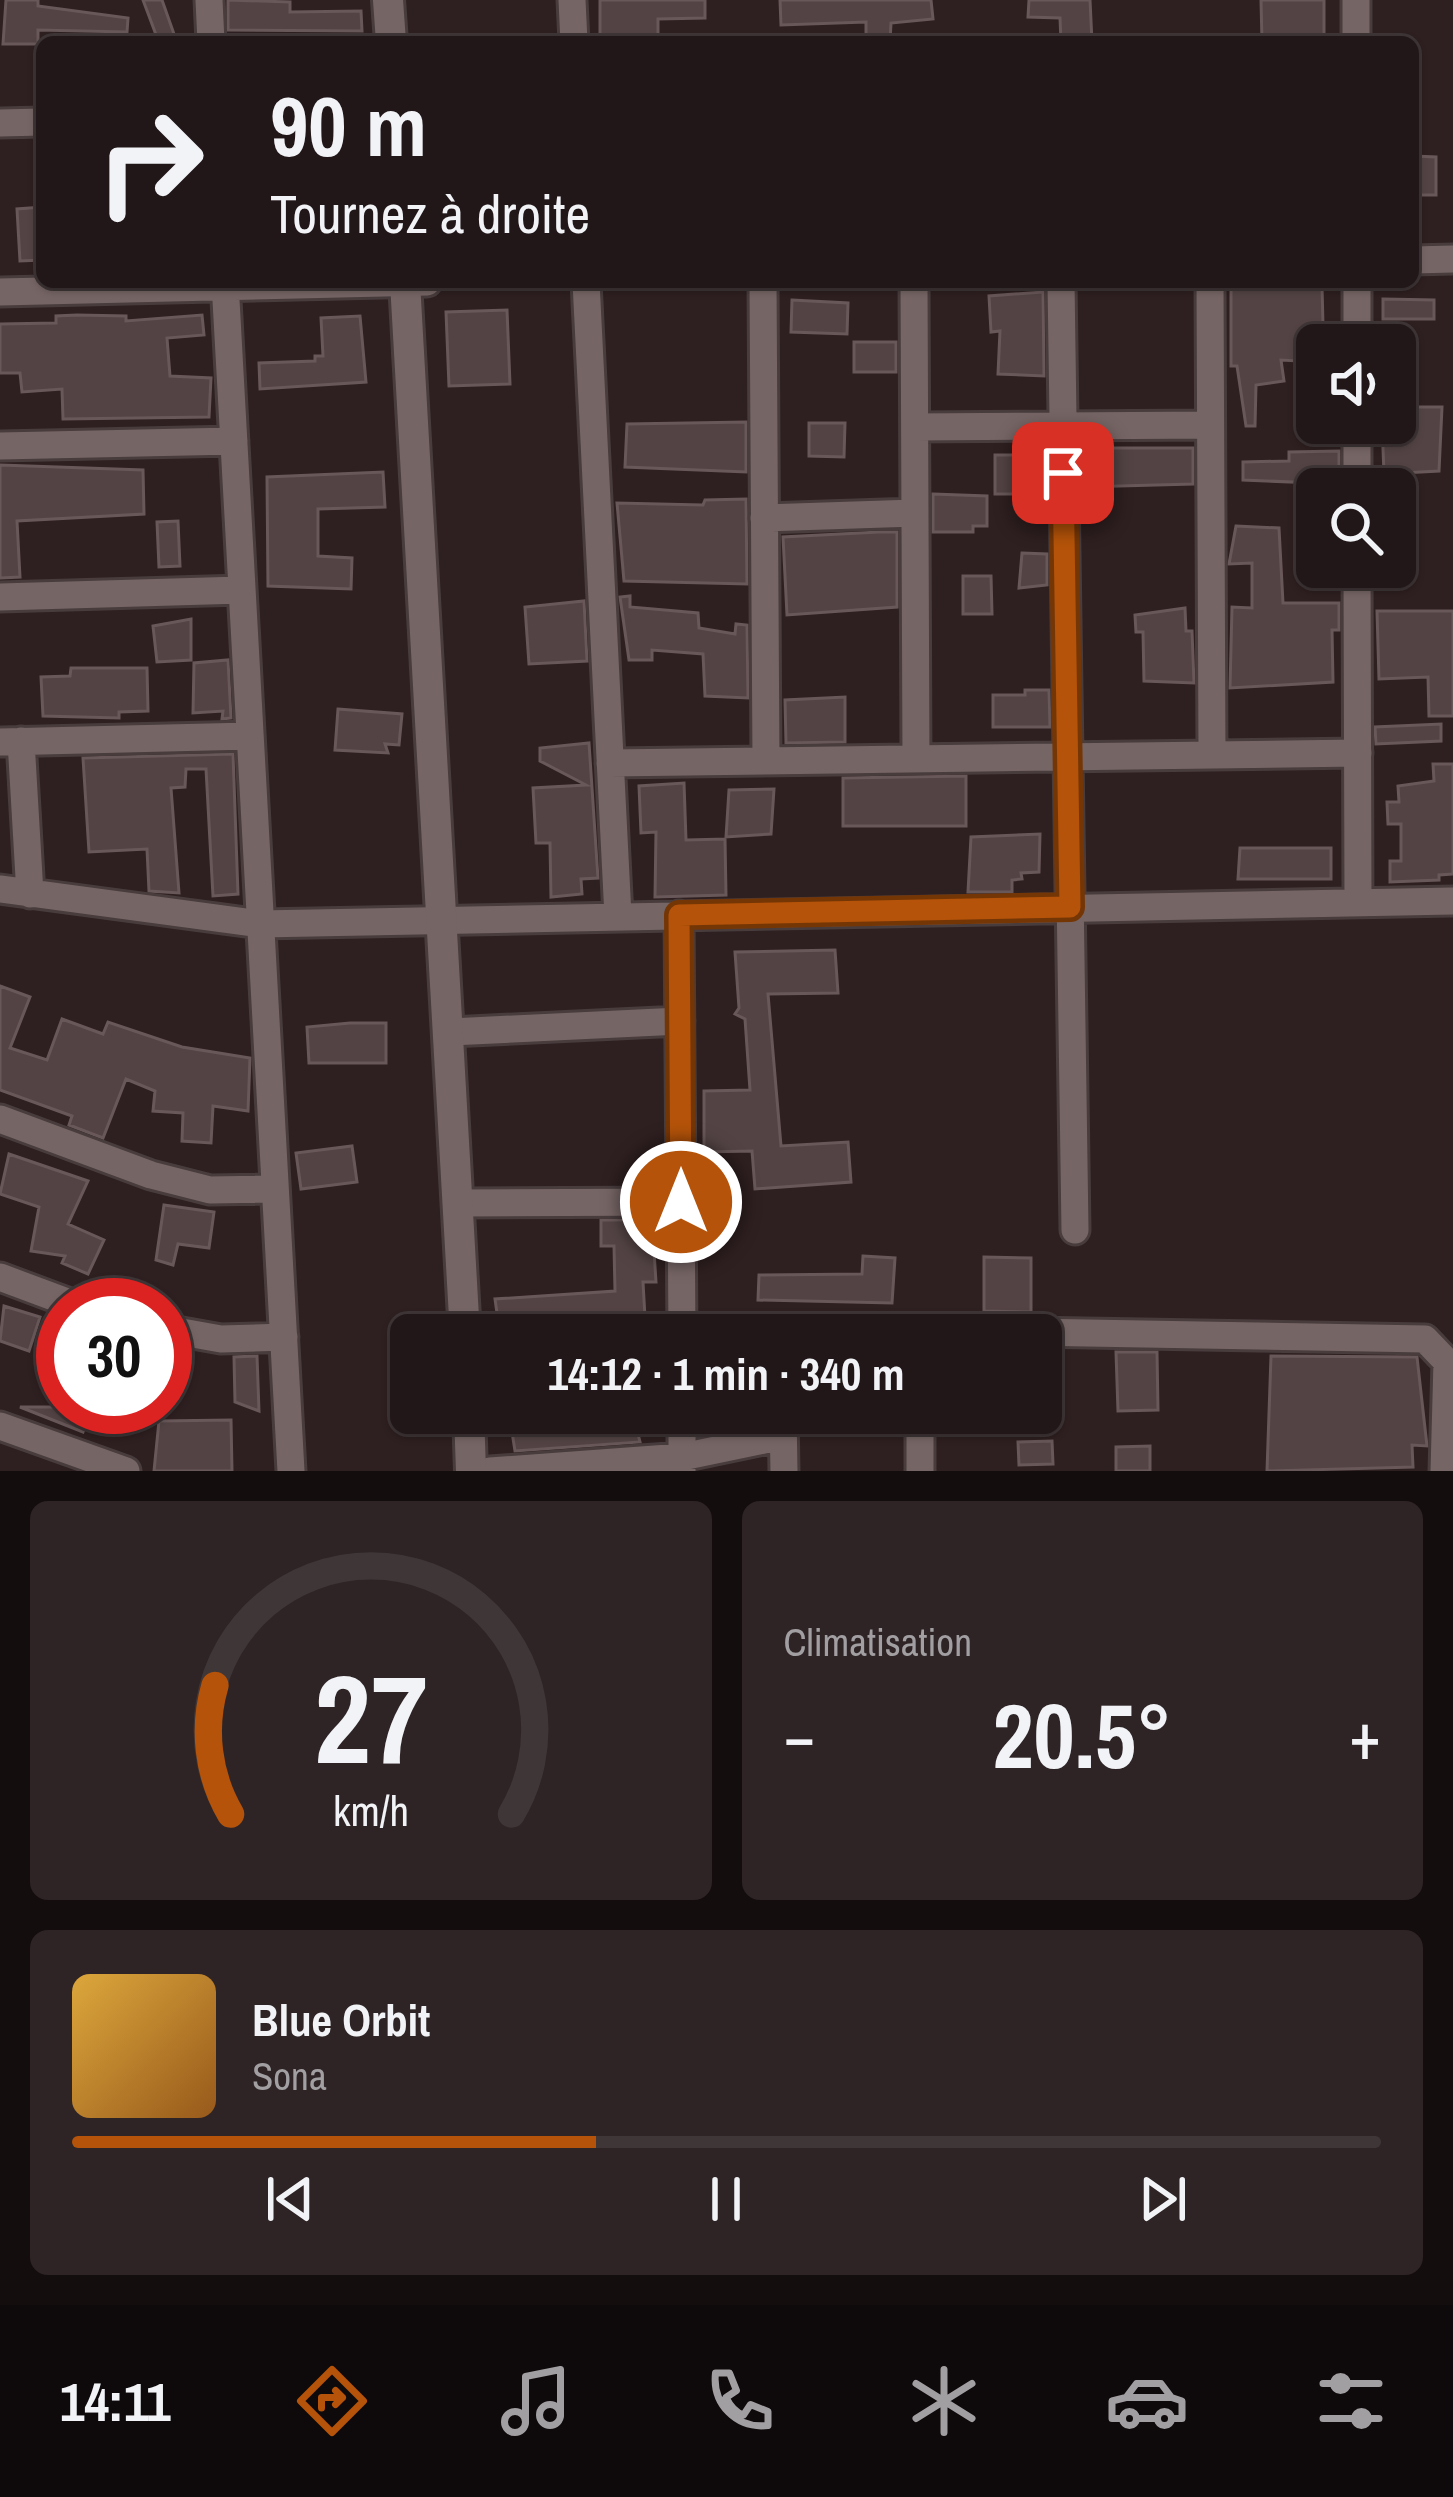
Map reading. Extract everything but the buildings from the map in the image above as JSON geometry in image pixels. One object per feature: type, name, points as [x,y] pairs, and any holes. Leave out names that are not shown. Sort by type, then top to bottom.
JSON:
[{"type":"street","points":[[209,0],[212,36]]},
{"type":"street","points":[[388,0],[391,36]]},
{"type":"street","points":[[572,0],[574,36]]},
{"type":"street","points":[[1356,0],[1356,36]]},
{"type":"street","points":[[0,123],[36,122]]},
{"type":"street","points":[[1419,260],[1453,259]]},
{"type":"street","points":[[0,292],[112,288]]},
{"type":"street","points":[[225,288],[291,1471]]},
{"type":"street","points":[[405,288],[464,1314]]},
{"type":"street","points":[[586,288],[618,916]]},
{"type":"street","points":[[764,288],[766,761]]},
{"type":"street","points":[[914,288],[916,759]]},
{"type":"street","points":[[1060,288],[1075,1230]]},
{"type":"street","points":[[1210,288],[1211,755]]},
{"type":"street","points":[[1357,288],[1357,324]]},
{"type":"street","points":[[914,427],[1210,425]]},
{"type":"street","points":[[0,446],[234,441]]},
{"type":"street","points":[[764,518],[915,513]]},
{"type":"street","points":[[1357,588],[1358,902]]},
{"type":"street","points":[[0,596],[242,590]]},
{"type":"street","points":[[30,894],[10,741],[250,736]]},
{"type":"street","points":[[610,763],[1358,753]]},
{"type":"street","points":[[0,889],[260,924],[1453,901]]},
{"type":"street","points":[[679,915],[682,1314]]},
{"type":"street","points":[[450,1032],[680,1021]]},
{"type":"street","points":[[0,1119],[151,1175],[210,1190],[275,1189]]},
{"type":"street","points":[[460,1204],[681,1202]]},
{"type":"street","points":[[0,1277],[36,1291]]},
{"type":"street","points":[[192,1334],[221,1339],[284,1337]]},
{"type":"street","points":[[1062,1335],[1425,1339],[1448,1362],[1444,1471]]},
{"type":"street","points":[[0,1426],[126,1471]]},
{"type":"street","points":[[470,1434],[471,1471]]},
{"type":"street","points":[[490,1471],[682,1464],[758,1434]]},
{"type":"street","points":[[783,1434],[784,1471]]},
{"type":"street","points":[[920,1434],[920,1471]]},
{"type":"route","points":[[681,1202],[679,915],[1070,907],[1063,473]]}]
